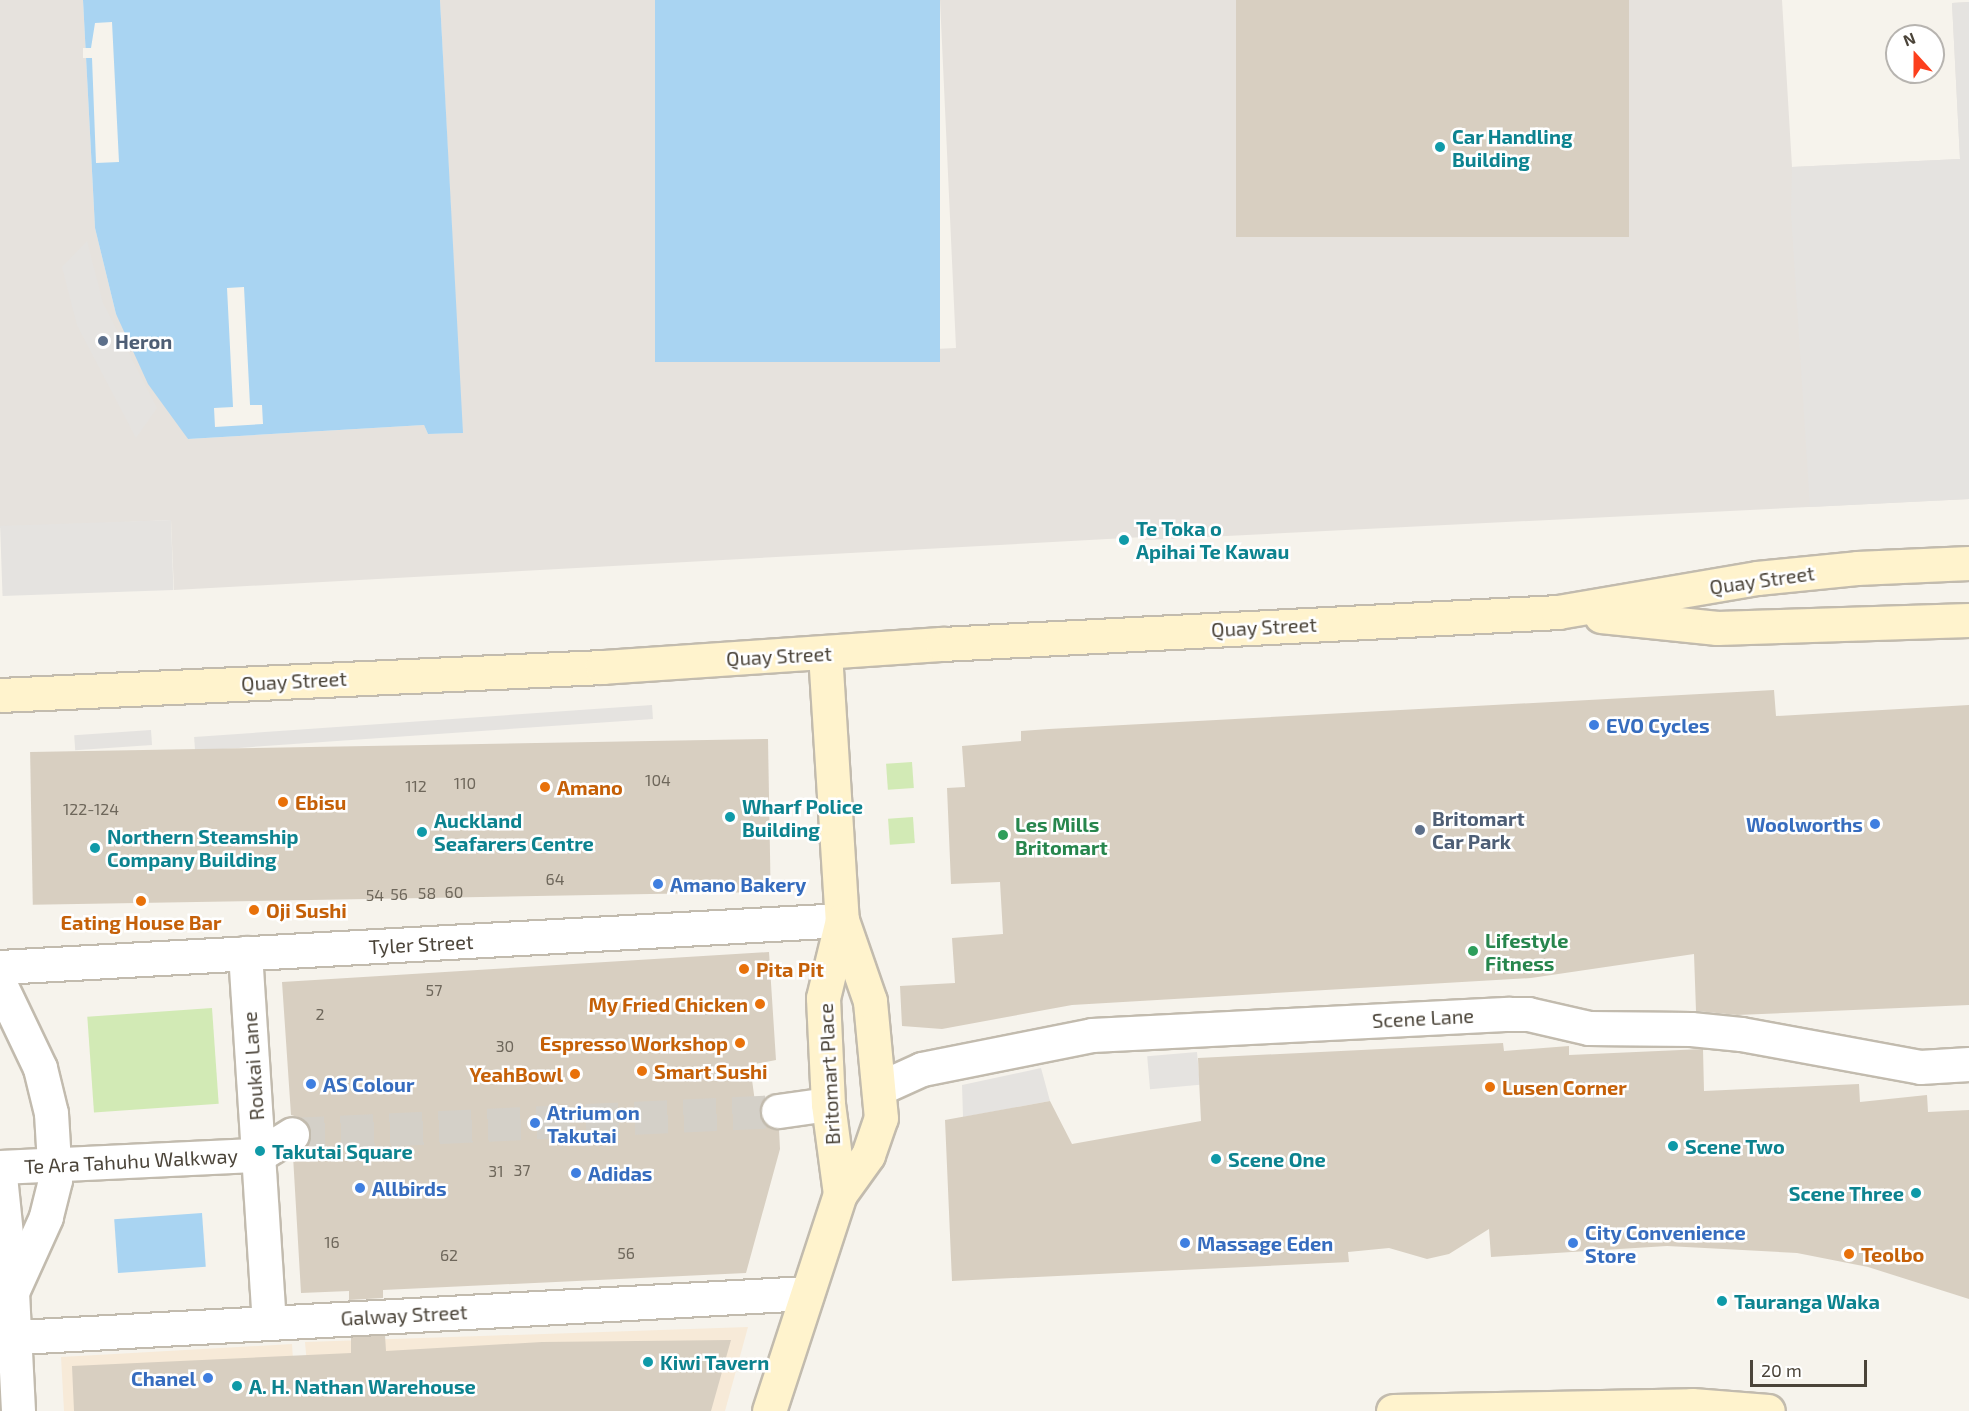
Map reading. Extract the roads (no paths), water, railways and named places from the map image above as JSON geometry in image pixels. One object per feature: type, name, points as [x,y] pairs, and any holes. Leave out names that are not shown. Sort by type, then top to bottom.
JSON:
[{"type":"main road","name":"Quay Street","points":[[0,695],[825,653],[1558,612],[1756,578],[1857,568],[1969,563]]},
{"type":"main road","name":"Quay Street","points":[[1558,612],[1717,628],[1969,620]]},
{"type":"main road","name":"Britomart Place","points":[[770,1411],[840,1194],[862,1165],[876,1137],[881,1118],[880,1088],[870,1001],[842,920],[825,653]]},
{"type":"main road","name":"Britomart Place","points":[[840,1194],[828,1104],[823,998],[842,920]]},
{"type":"main road","points":[[1393,1411],[1692,1405],[1768,1411]]},
{"type":"street","name":"Tyler Street","points":[[0,967],[842,920]]},
{"type":"street","name":"Roukai Lane","points":[[245,953],[269,1322]]},
{"type":"street","points":[[0,984],[40,1068],[51,1113],[54,1166],[52,1200],[12,1292]]},
{"type":"street","name":"Scene Lane","points":[[880,1088],[922,1069],[1092,1035],[1528,1014],[1589,1028],[1691,1029],[1741,1034],[1920,1067],[1969,1064]]},
{"type":"street","points":[[778,1111],[828,1104]]},
{"type":"street","name":"Te Ara Tahuhu Walkway","points":[[0,1167],[259,1155],[292,1134]]},
{"type":"street","points":[[0,1176],[12,1292],[7,1338],[18,1411]]},
{"type":"street","name":"Galway Street","points":[[7,1338],[60,1332],[807,1293]]},
{"type":"water","points":[[83,0],[440,0],[463,433],[428,434],[424,425],[188,439],[148,384],[116,314],[95,228]]},
{"type":"water","points":[[655,0],[940,0],[940,362],[655,362]]},
{"type":"water","points":[[202,1213],[206,1267],[118,1273],[114,1219]]},
{"type":"tunnel","points":[[292,1134],[778,1111]]},
{"type":"place","name":"Car Handling Building","points":[[1440,147]]},
{"type":"place","name":"Heron","points":[[103,341]]},
{"type":"place","name":"Te Toka o Apihai Te Kawau","points":[[1124,540]]},
{"type":"place","name":"EVO Cycles","points":[[1594,725]]},
{"type":"place","name":"Amano","points":[[545,787]]},
{"type":"place","name":"Ebisu","points":[[283,802]]},
{"type":"place","name":"Wharf Police Building","points":[[730,817]]},
{"type":"place","name":"Woolworths","points":[[1875,824]]},
{"type":"place","name":"Britomart Car Park","points":[[1420,830]]},
{"type":"place","name":"Auckland Seafarers Centre","points":[[422,832]]},
{"type":"place","name":"Les Mills Britomart","points":[[1003,835]]},
{"type":"place","name":"Northern Steamship Company Building","points":[[95,848]]},
{"type":"place","name":"Amano Bakery","points":[[658,884]]},
{"type":"place","name":"Eating House Bar","points":[[141,901]]},
{"type":"place","name":"Oji Sushi","points":[[254,910]]},
{"type":"place","name":"Lifestyle Fitness","points":[[1473,951]]},
{"type":"place","name":"Pita Pit","points":[[744,969]]},
{"type":"place","name":"My Fried Chicken","points":[[760,1004]]},
{"type":"place","name":"Espresso Workshop","points":[[740,1043]]},
{"type":"place","name":"Smart Sushi","points":[[642,1071]]},
{"type":"place","name":"YeahBowl","points":[[575,1074]]},
{"type":"place","name":"AS Colour","points":[[311,1084]]},
{"type":"place","name":"Lusen Corner","points":[[1490,1087]]},
{"type":"place","name":"Atrium on Takutai","points":[[535,1123]]},
{"type":"place","name":"Scene Two","points":[[1673,1146]]},
{"type":"place","name":"Takutai Square","points":[[260,1151]]},
{"type":"place","name":"Scene One","points":[[1216,1159]]},
{"type":"place","name":"Adidas","points":[[576,1173]]},
{"type":"place","name":"Allbirds","points":[[360,1188]]},
{"type":"place","name":"Scene Three","points":[[1916,1193]]},
{"type":"place","name":"Massage Eden","points":[[1185,1243]]},
{"type":"place","name":"City Convenience Store","points":[[1573,1243]]},
{"type":"place","name":"Teolbo","points":[[1849,1254]]},
{"type":"place","name":"Tauranga Waka","points":[[1722,1301]]},
{"type":"place","name":"Kiwi Tavern","points":[[648,1362]]},
{"type":"place","name":"Chanel","points":[[208,1378]]},
{"type":"place","name":"A. H. Nathan Warehouse","points":[[237,1386]]}]
